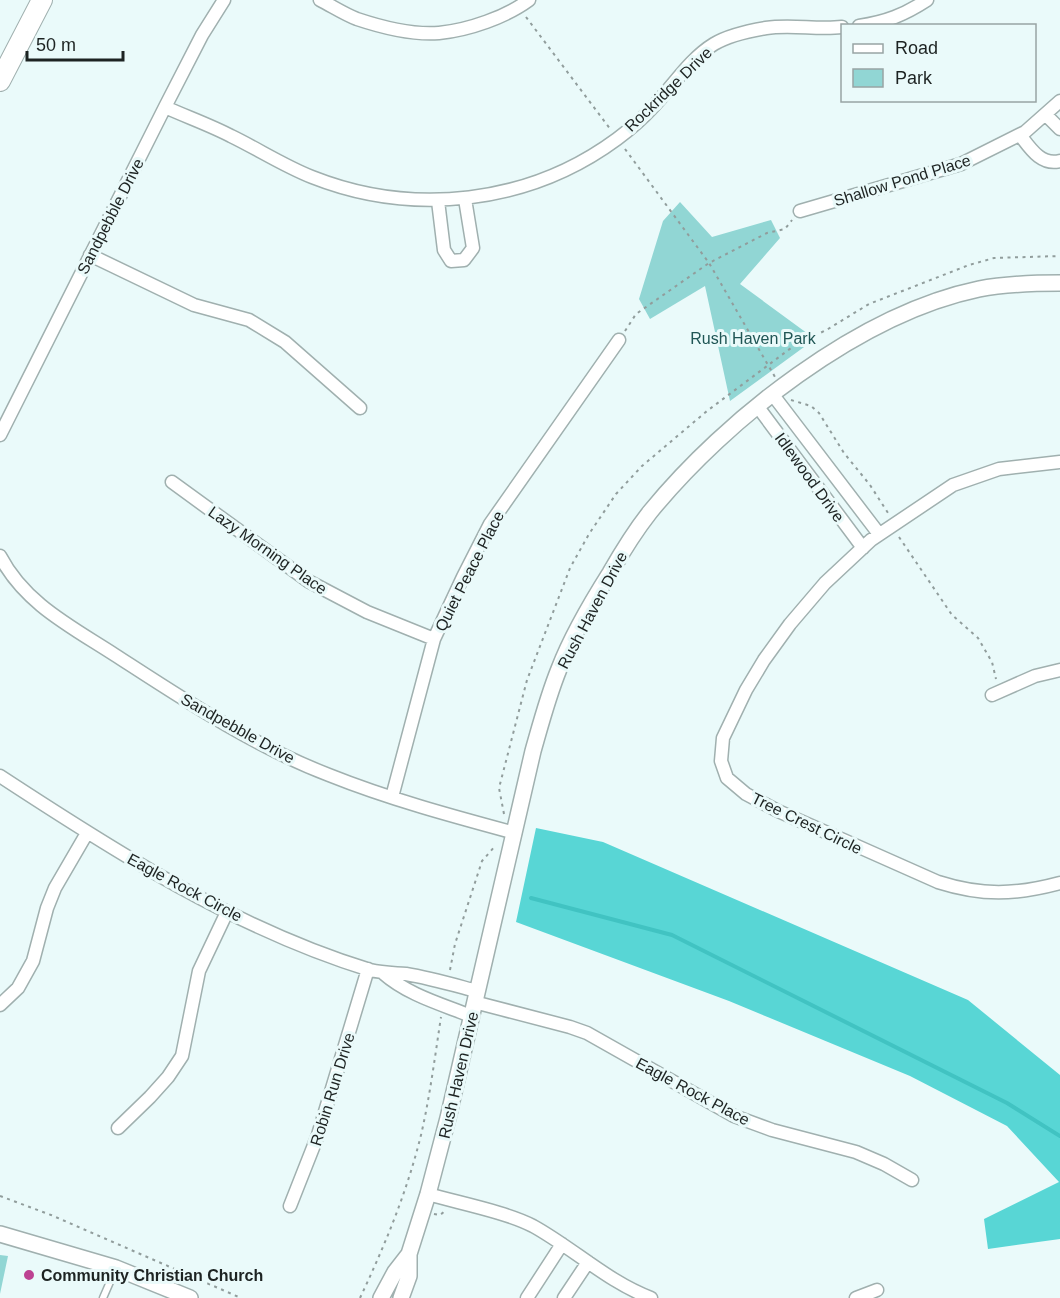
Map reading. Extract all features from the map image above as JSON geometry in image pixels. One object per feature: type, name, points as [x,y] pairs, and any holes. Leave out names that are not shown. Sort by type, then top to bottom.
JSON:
[{"type":"main road","points":[[0,81],[42,0]]},
{"type":"street","name":"Sandpebble Drive","points":[[0,435],[202,35],[224,0]]},
{"type":"street","points":[[320,0],[356,19],[395,29],[439,33],[484,23],[530,0]]},
{"type":"street","points":[[873,24],[902,16],[927,0]]},
{"type":"street","name":"Rockridge Drive","points":[[165,107],[231,135],[310,177],[346,189],[400,200],[465,199],[542,181],[580,164],[617,139],[650,110],[693,61],[714,44],[741,33],[768,27],[841,27]]},
{"type":"street","name":"Shallow Pond Place","points":[[800,211],[961,164],[1020,135],[1060,101]]},
{"type":"street","points":[[1046,115],[1060,129]]},
{"type":"street","points":[[1020,135],[1038,156],[1047,162],[1060,161]]},
{"type":"street","points":[[438,201],[444,249],[451,261],[464,260],[473,248],[465,199]]},
{"type":"street","points":[[90,255],[194,305],[249,320],[285,342],[360,408]]},
{"type":"street","name":"Rush Haven Drive","points":[[401,1298],[409,1276],[409,1254],[428,1194],[474,1003],[508,831],[546,705],[560,667],[595,597],[623,550],[650,513],[725,434],[825,356],[895,318],[931,304],[980,289],[1032,283],[1060,283]]},
{"type":"street","name":"Quiet Peace Place","points":[[393,797],[434,639],[463,577],[490,525],[619,340]]},
{"type":"street","name":"Idlewood Drive","points":[[777,392],[879,534]]},
{"type":"street","name":"Idlewood Drive","points":[[758,406],[863,548]]},
{"type":"street","name":"Tree Crest Circle","points":[[1059,886],[1010,893],[990,893],[956,888],[897,865],[746,794],[727,778],[721,761],[723,738],[746,690],[764,660],[825,582],[863,548],[879,534],[953,485],[999,469],[1060,462]]},
{"type":"street","name":"Lazy Morning Place","points":[[172,482],[308,581],[367,612],[434,639]]},
{"type":"street","name":"Sandpebble Drive","points":[[0,556],[21,589],[44,609],[156,681],[267,747],[327,775],[508,831]]},
{"type":"street","points":[[992,695],[1035,676],[1060,670]]},
{"type":"street","name":"Eagle Rock Circle","points":[[0,776],[87,833],[227,912],[319,952],[383,974],[405,974],[447,984],[474,1003]]},
{"type":"street","points":[[0,1005],[18,988],[33,961],[47,908],[55,888],[87,833]]},
{"type":"street","points":[[118,1128],[168,1077],[182,1056],[199,971],[227,912]]},
{"type":"street","name":"Robin Run Drive","points":[[291,1206],[318,1135],[368,969]]},
{"type":"street","name":"Eagle Rock Circle","points":[[383,974],[409,992],[444,1005],[474,1003]]},
{"type":"street","name":"Eagle Rock Place","points":[[474,1003],[587,1033],[734,1116],[772,1130],[856,1152],[912,1180]]},
{"type":"street","points":[[428,1194],[523,1221],[628,1287],[651,1298]]},
{"type":"street","points":[[0,1234],[116,1268],[189,1298]]},
{"type":"street","points":[[527,1298],[562,1244]]},
{"type":"street","name":"Rush Haven Drive","points":[[381,1298],[395,1272],[409,1254]]},
{"type":"street","points":[[564,1298],[588,1262]]},
{"type":"street","points":[[856,1298],[878,1290]]},
{"type":"lane","points":[[103,1298],[116,1268]]},
{"type":"path","points":[[518,8],[709,263],[768,366],[777,392]]},
{"type":"path","points":[[619,340],[636,314],[709,263],[767,233],[785,229],[800,211]]},
{"type":"path","points":[[447,984],[455,944],[482,861],[508,831],[499,788],[527,680],[570,568],[615,494],[642,466],[706,411],[791,348],[869,304],[994,258],[1060,256]]},
{"type":"path","points":[[360,1298],[385,1246],[402,1203],[418,1146],[444,1005]]},
{"type":"path","points":[[0,1196],[51,1215],[241,1298]]},
{"type":"green space","name":"Rush Haven Park","points":[[680,202],[712,237],[771,220],[780,238],[740,284],[815,339],[730,401],[705,286],[650,319],[639,299],[663,221]]},
{"type":"green space","points":[[0,1255],[8,1256],[0,1294]]},
{"type":"shaded area","points":[[536,828],[603,842],[968,1000],[1060,1075],[1060,1239],[988,1249],[984,1219],[1059,1182],[1007,1126],[910,1076],[729,1001],[516,922]]},
{"type":"waterway","points":[[531,898],[672,935],[1007,1103],[1060,1136]]},
{"type":"place","name":"Community Christian Church","points":[[29,1275]]}]
